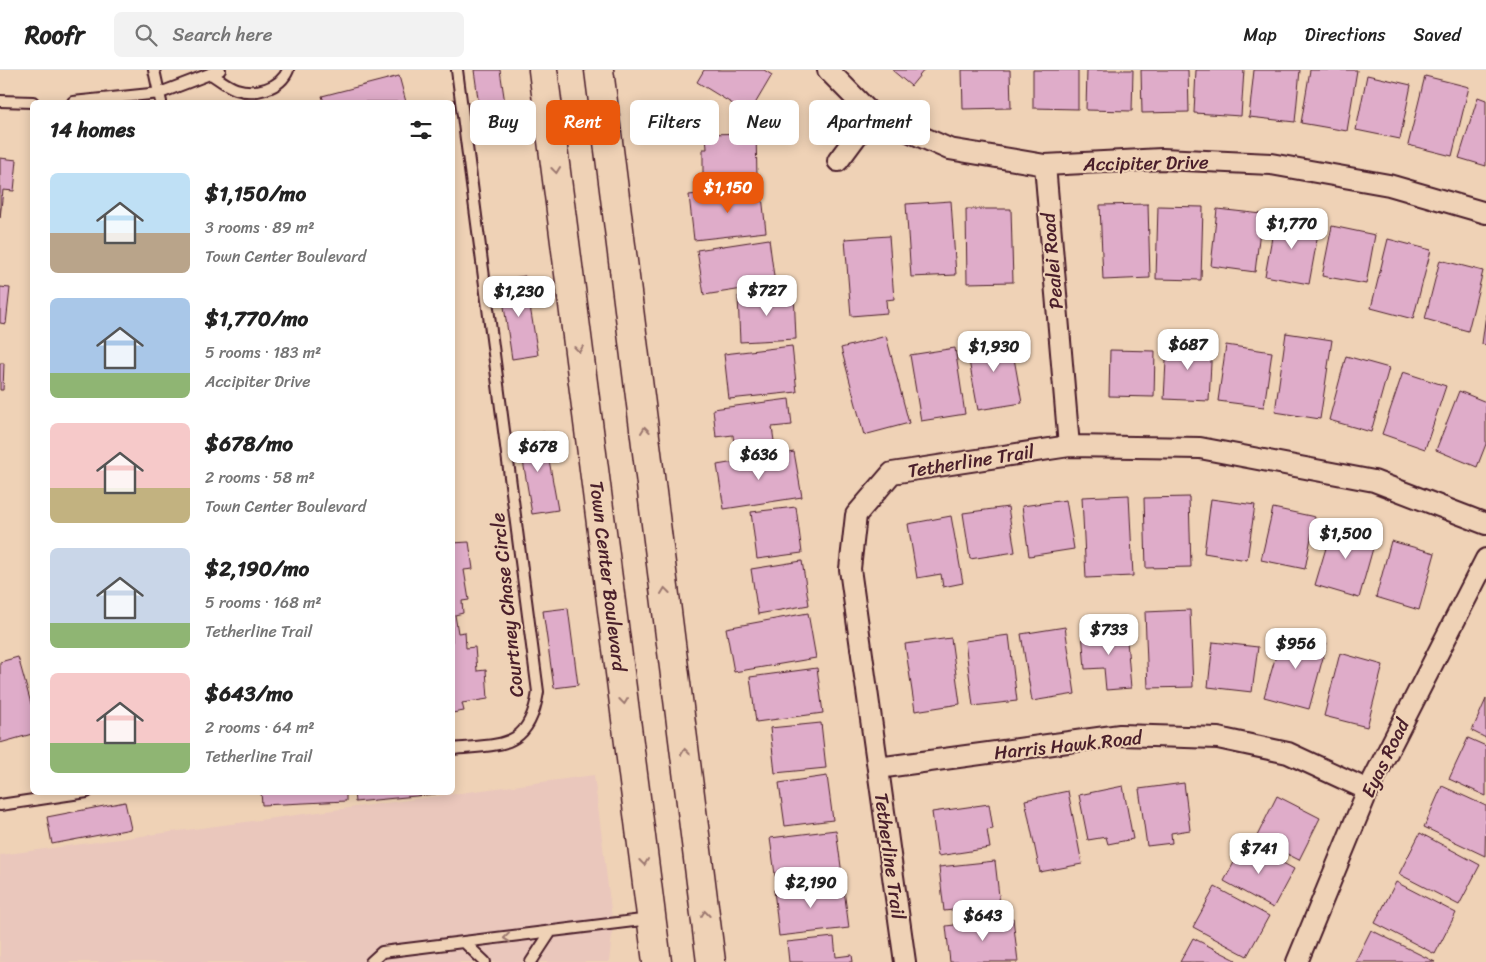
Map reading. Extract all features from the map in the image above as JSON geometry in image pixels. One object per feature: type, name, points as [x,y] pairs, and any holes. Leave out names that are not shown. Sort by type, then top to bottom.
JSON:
[{"type":"main road","name":"Town Center Boulevard","points":[[544,70],[657,962]]},
{"type":"main road","points":[[599,70],[712,962]]},
{"type":"street","name":"Accipiter Drive","points":[[828,70],[858,100]]},
{"type":"street","name":"Accipiter Drive","points":[[930,140],[949,149],[1045,166],[1162,159],[1272,164],[1389,185],[1486,213]]},
{"type":"street","points":[[838,161],[850,145]]},
{"type":"street","name":"Pealei Road","points":[[1045,166],[1069,446]]},
{"type":"street","name":"Tetherline Trail","points":[[905,962],[850,569],[856,515],[892,472],[1069,446],[1200,448],[1374,482],[1486,524]]},
{"type":"street","name":"Eyas Road","points":[[1297,962],[1368,790],[1486,560]]},
{"type":"street","name":"Harris Hawk Road","points":[[878,768],[1120,735],[1218,738],[1288,752],[1368,790]]},
{"type":"lane","points":[[154,70],[160,98]]},
{"type":"lane","points":[[116,100],[160,98],[216,72],[237,89],[264,90],[284,78],[288,70]]},
{"type":"lane","name":"Courtney Chase Circle","points":[[455,749],[502,744],[524,732],[534,714],[538,692],[457,70]]},
{"type":"lane","points":[[0,101],[30,102]]},
{"type":"lane","points":[[0,805],[67,795]]},
{"type":"lane","points":[[372,962],[382,952],[550,933],[651,919]]},
{"type":"lane","points":[[531,962],[550,933]]},
{"type":"lane","points":[[464,942],[485,962]]},
{"type":"shaded area","points":[[594,775],[613,926],[609,962],[0,962],[0,855]]},
{"type":"building","points":[[474,70],[500,70],[505,100],[478,100]]},
{"type":"building","points":[[704,70],[764,70],[772,75],[757,100],[729,100],[729,102],[697,82]]},
{"type":"building","points":[[892,70],[924,70],[911,86]]},
{"type":"building","points":[[962,70],[1010,70],[1011,108],[963,109]]},
{"type":"building","points":[[1033,70],[1078,70],[1078,109],[1033,108]]},
{"type":"building","points":[[1087,70],[1133,70],[1132,111],[1086,110]]},
{"type":"building","points":[[1141,70],[1188,70],[1189,112],[1142,113]]},
{"type":"building","points":[[1196,70],[1244,70],[1241,116],[1194,113]]},
{"type":"building","points":[[1254,70],[1300,70],[1295,122],[1249,117]]},
{"type":"building","points":[[1310,70],[1357,70],[1347,131],[1301,123]]},
{"type":"building","points":[[1367,75],[1411,85],[1400,139],[1356,130]]},
{"type":"building","points":[[399,76],[405,100],[323,100],[322,96]]},
{"type":"building","points":[[1425,76],[1469,87],[1452,156],[1408,145]]},
{"type":"building","points":[[1478,97],[1486,100],[1486,166],[1459,158]]},
{"type":"building","points":[[719,134],[729,134],[729,145],[756,145],[757,178],[703,179],[703,149],[707,149],[707,145],[719,145]]},
{"type":"building","points":[[0,158],[17,160],[14,191],[3,190],[0,218]]},
{"type":"building","points":[[761,187],[766,232],[694,240],[689,195]]},
{"type":"building","points":[[951,201],[956,275],[911,277],[906,204]]},
{"type":"building","points":[[1148,204],[1150,278],[1103,280],[1100,205]]},
{"type":"building","points":[[1158,206],[1203,207],[1201,280],[1156,279]]},
{"type":"building","points":[[966,209],[1011,209],[1013,282],[967,283]]},
{"type":"building","points":[[1217,209],[1262,214],[1255,272],[1211,266]]},
{"type":"building","points":[[1276,215],[1320,223],[1309,284],[1265,276]]},
{"type":"building","points":[[1332,226],[1375,235],[1366,284],[1322,276]]},
{"type":"building","points":[[889,236],[894,299],[886,300],[887,313],[851,316],[845,239]]},
{"type":"building","points":[[769,239],[775,284],[704,295],[697,250]]},
{"type":"building","points":[[1388,239],[1431,250],[1413,319],[1371,308]]},
{"type":"building","points":[[1440,260],[1483,271],[1468,331],[1425,319]]},
{"type":"building","points":[[525,276],[538,355],[512,359],[500,280]]},
{"type":"building","points":[[0,287],[10,288],[6,324],[0,323]]},
{"type":"building","points":[[794,292],[796,339],[740,342],[738,296]]},
{"type":"building","points":[[1486,314],[1486,345],[1482,344]]},
{"type":"building","points":[[1286,333],[1332,340],[1320,419],[1275,412]]},
{"type":"building","points":[[886,336],[909,423],[864,435],[841,348]]},
{"type":"building","points":[[1010,336],[1022,403],[978,410],[966,344]]},
{"type":"building","points":[[1167,342],[1212,344],[1209,401],[1164,399]]},
{"type":"building","points":[[1226,345],[1272,352],[1264,407],[1218,401]]},
{"type":"building","points":[[792,346],[797,392],[729,399],[724,354]]},
{"type":"building","points":[[955,348],[965,414],[921,421],[910,355]]},
{"type":"building","points":[[1110,350],[1155,351],[1154,397],[1109,396]]},
{"type":"building","points":[[1346,356],[1389,368],[1371,432],[1329,420]]},
{"type":"building","points":[[0,363],[4,363],[3,390],[0,390]]},
{"type":"building","points":[[1403,372],[1446,386],[1425,449],[1382,434]]},
{"type":"building","points":[[1459,391],[1486,402],[1486,444],[1477,467],[1436,450]]},
{"type":"building","points":[[789,399],[792,425],[772,427],[775,448],[735,453],[733,435],[716,437],[713,409]]},
{"type":"building","points":[[544,432],[558,510],[532,514],[519,437]]},
{"type":"building","points":[[794,452],[802,497],[724,509],[717,465]]},
{"type":"building","points":[[1129,495],[1133,576],[1086,578],[1082,497]]},
{"type":"building","points":[[1189,497],[1191,567],[1146,568],[1144,498]]},
{"type":"building","points":[[1211,499],[1255,505],[1247,560],[1204,553]]},
{"type":"building","points":[[1066,500],[1074,549],[1029,556],[1022,506]]},
{"type":"building","points":[[796,507],[802,553],[757,559],[751,512]]},
{"type":"building","points":[[1008,507],[1015,552],[970,559],[963,513]]},
{"type":"building","points":[[1273,508],[1315,517],[1305,569],[1261,560]]},
{"type":"building","points":[[951,516],[963,583],[943,587],[941,574],[917,578],[908,524]]},
{"type":"building","points":[[1334,521],[1377,534],[1359,598],[1315,585]]},
{"type":"building","points":[[1391,541],[1435,553],[1419,610],[1376,597]]},
{"type":"building","points":[[469,542],[473,569],[464,570],[469,600],[462,601],[463,613],[455,615],[455,543]]},
{"type":"building","points":[[802,561],[809,605],[758,614],[751,569]]},
{"type":"building","points":[[568,608],[578,685],[554,688],[543,611]]},
{"type":"building","points":[[1190,610],[1193,687],[1148,688],[1145,612]]},
{"type":"building","points":[[808,613],[816,658],[734,672],[726,628]]},
{"type":"building","points":[[455,615],[458,633],[465,632],[466,648],[475,647],[477,671],[486,670],[488,699],[462,703],[464,711],[455,712]]},
{"type":"building","points":[[1065,627],[1075,694],[1032,701],[1021,634]]},
{"type":"building","points":[[1126,629],[1131,688],[1106,690],[1104,668],[1085,669],[1082,632]]},
{"type":"building","points":[[1283,631],[1327,643],[1309,709],[1264,697]]},
{"type":"building","points":[[1009,635],[1017,701],[973,706],[965,641]]},
{"type":"building","points":[[951,638],[960,704],[915,711],[905,644]]},
{"type":"building","points":[[1213,642],[1258,647],[1252,692],[1208,687]]},
{"type":"building","points":[[1340,653],[1383,665],[1367,727],[1324,716]]},
{"type":"building","points":[[18,657],[30,700],[30,735],[0,743],[0,662]]},
{"type":"building","points":[[817,668],[823,713],[756,722],[750,677]]},
{"type":"building","points":[[1486,699],[1486,738],[1472,731]]},
{"type":"building","points":[[821,723],[826,768],[775,773],[770,728]]},
{"type":"building","points":[[1468,738],[1486,746],[1486,796],[1449,779]]},
{"type":"building","points":[[827,776],[833,820],[785,826],[779,783]]},
{"type":"building","points":[[1184,783],[1190,830],[1171,833],[1172,843],[1147,846],[1139,789]]},
{"type":"building","points":[[1123,786],[1133,839],[1108,844],[1106,837],[1088,840],[1079,795]]},
{"type":"building","points":[[1442,786],[1486,806],[1485,856],[1424,827]]},
{"type":"building","points":[[1068,791],[1082,864],[1040,872],[1025,800]]},
{"type":"building","points":[[261,795],[346,795],[346,801],[262,805]]},
{"type":"building","points":[[354,795],[426,795],[355,802]]},
{"type":"building","points":[[1277,796],[1320,818],[1299,860],[1256,838]]},
{"type":"building","points":[[125,802],[131,829],[52,844],[47,817]]},
{"type":"building","points":[[989,804],[993,829],[987,830],[990,848],[938,856],[932,812]]},
{"type":"building","points":[[836,830],[842,874],[776,882],[770,838]]},
{"type":"building","points":[[1420,833],[1480,865],[1459,905],[1399,874]]},
{"type":"building","points":[[1245,842],[1294,869],[1273,908],[1224,881]]},
{"type":"building","points":[[995,861],[1000,905],[944,911],[939,867]]},
{"type":"building","points":[[843,882],[849,928],[779,936],[774,890]]},
{"type":"building","points":[[1396,882],[1456,913],[1435,954],[1375,923]]},
{"type":"building","points":[[1215,887],[1269,916],[1247,956],[1193,927]]},
{"type":"building","points":[[1013,918],[1018,962],[950,962],[946,926]]},
{"type":"building","points":[[1371,930],[1435,962],[1355,962]]},
{"type":"building","points":[[834,937],[836,957],[852,955],[853,962],[789,962],[787,942]]},
{"type":"building","points":[[1193,938],[1236,960],[1235,962],[1180,962]]}]
